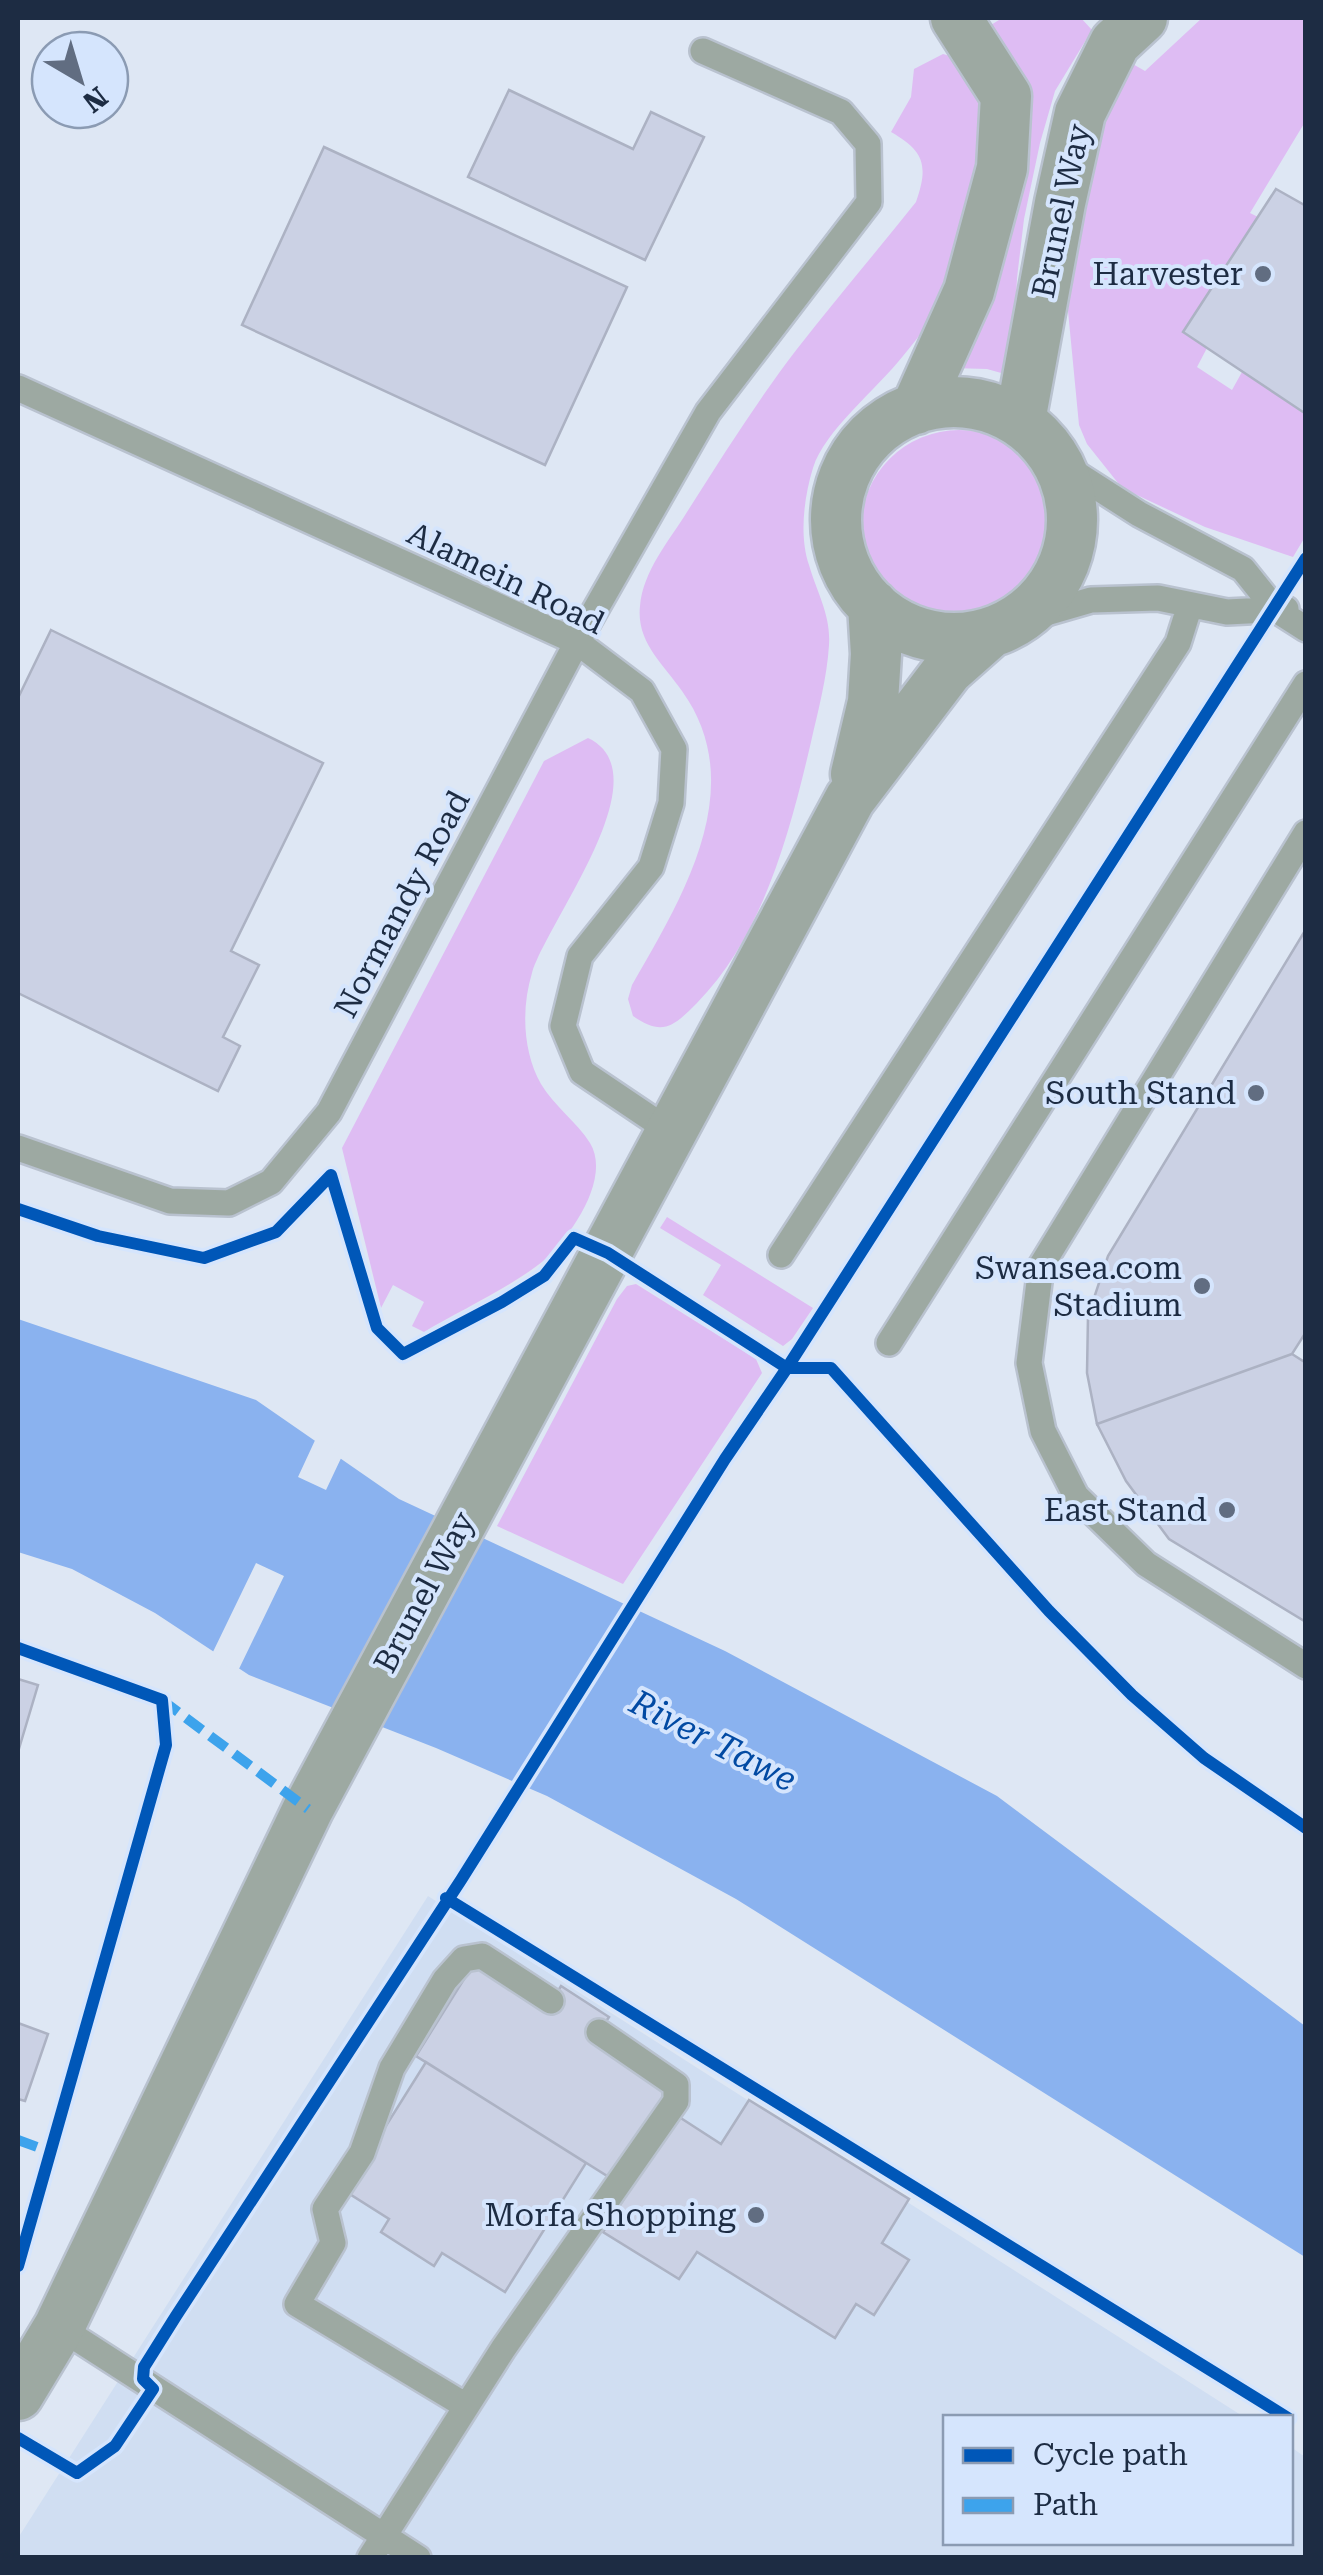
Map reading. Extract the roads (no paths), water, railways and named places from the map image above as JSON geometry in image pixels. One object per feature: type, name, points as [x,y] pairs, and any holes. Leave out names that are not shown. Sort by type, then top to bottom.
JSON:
[{"type":"street","name":"Brunel Way","points":[[916,408],[969,292],[1002,168],[1006,96],[956,18]]},
{"type":"street","name":"Brunel Way","points":[[1020,422],[1080,113],[1115,44],[1142,18]]},
{"type":"street","name":"Brunel Way","points":[[18,2395],[59,2326],[308,1809],[850,798],[948,670],[1043,599],[1064,565],[1070,545],[1072,506],[1058,462],[1042,440],[994,408],[970,403],[944,402],[896,417],[864,444],[844,477],[837,498],[838,546],[844,565],[854,584],[882,615],[907,630],[936,638],[976,637],[1003,627]]},
{"type":"street","name":"Brunel Way","points":[[850,798],[874,702],[873,605]]},
{"type":"lane","name":"Normandy Road","points":[[18,1148],[170,1201],[229,1204],[271,1182],[329,1112],[576,642],[708,412],[869,202],[868,144],[841,112],[704,52]]},
{"type":"lane","name":"Alamein Road","points":[[18,388],[576,642],[642,691],[674,750],[671,803],[651,867],[580,956],[563,1026],[582,1072],[671,1132]]},
{"type":"lane","points":[[1058,462],[1139,514],[1243,569],[1275,609],[1306,629]]},
{"type":"lane","points":[[1003,627],[1091,600],[1158,598],[1228,612],[1306,608]]},
{"type":"lane","points":[[782,1255],[1178,643],[1190,605]]},
{"type":"lane","points":[[889,1343],[1306,684]]},
{"type":"lane","points":[[1306,833],[1042,1266],[1029,1364],[1044,1431],[1076,1496],[1146,1564],[1306,1666]]},
{"type":"lane","points":[[466,2406],[297,2304],[333,2242],[325,2209],[362,2153],[392,2068],[445,1980],[464,1959],[482,1956],[552,2001]]},
{"type":"lane","points":[[377,2547],[466,2406],[676,2102],[676,2085],[599,2032]]},
{"type":"lane","points":[[59,2326],[377,2547],[418,2558]]},
{"type":"water","name":"River Tawe","points":[[18,1319],[256,1400],[399,1499],[725,1651],[997,1796],[1305,2026],[1305,2257],[736,1899],[547,1796],[249,1675],[155,1613],[72,1569],[18,1552]]},
{"type":"place","name":"Harvester","points":[[1263,274]]},
{"type":"place","name":"South Stand","points":[[1256,1093]]},
{"type":"place","name":"Swansea.com Stadium","points":[[1202,1286]]},
{"type":"place","name":"East Stand","points":[[1227,1510]]},
{"type":"place","name":"Morfa Shopping","points":[[756,2215]]}]
